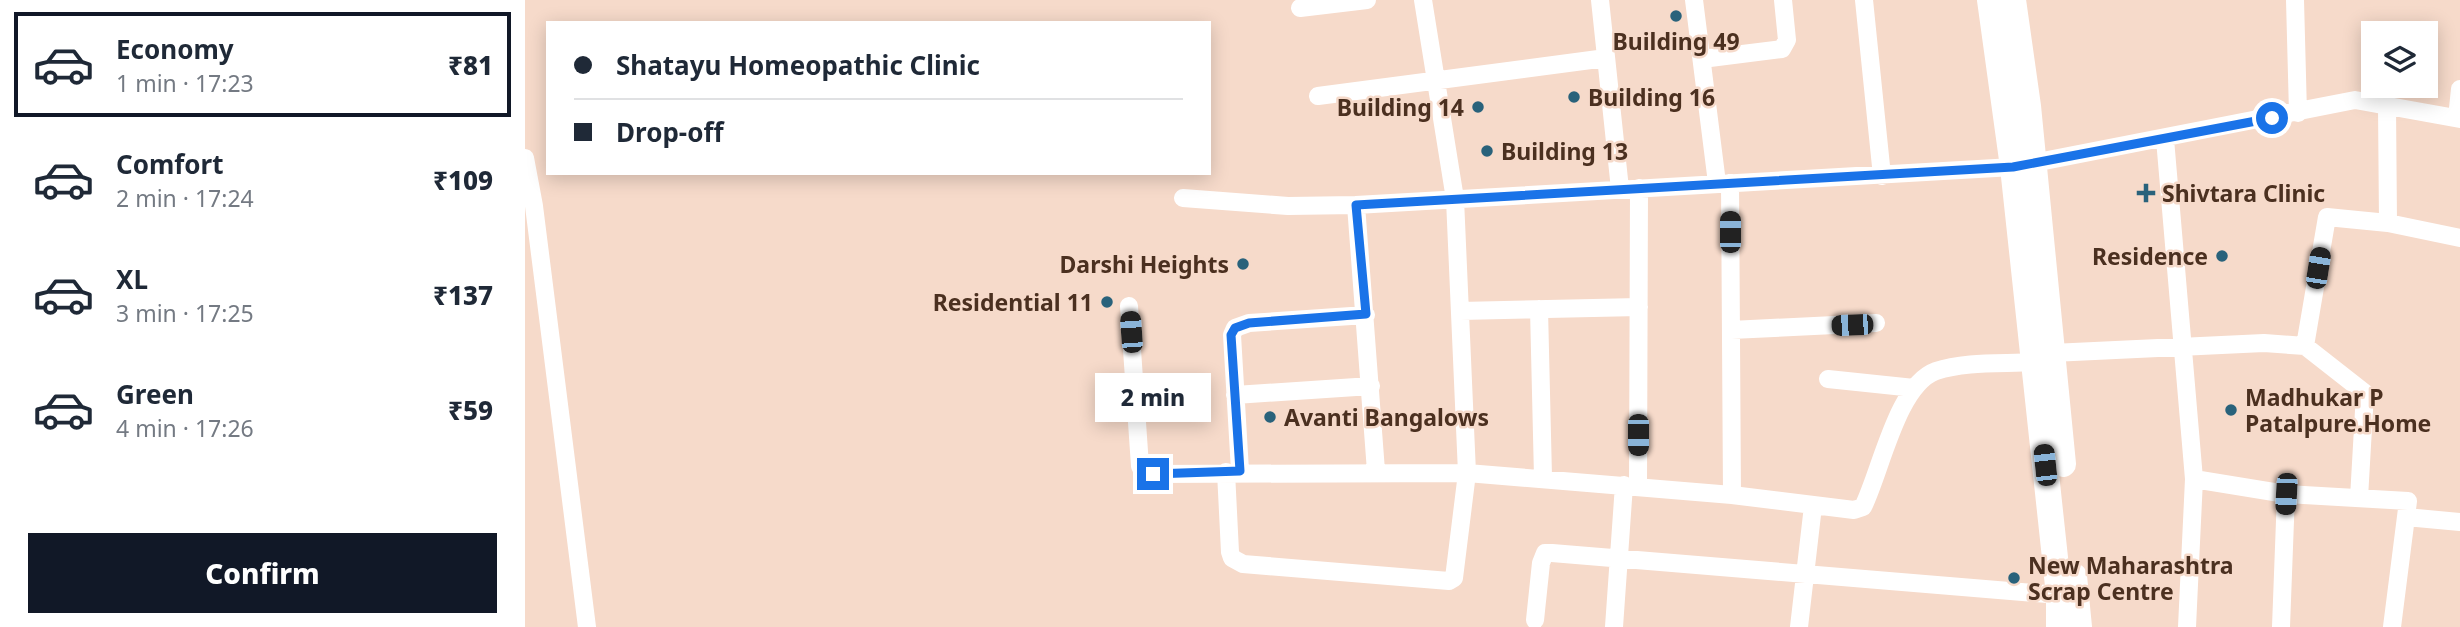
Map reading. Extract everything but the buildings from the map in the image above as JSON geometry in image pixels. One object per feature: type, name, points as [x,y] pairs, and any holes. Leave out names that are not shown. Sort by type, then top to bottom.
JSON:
[{"type":"main road","points":[[1990,0],[2023,165]]},
{"type":"main road","points":[[2013,0],[2023,165],[2043,357],[2079,627]]},
{"type":"main road","points":[[2043,357],[2059,627]]},
{"type":"street","points":[[1300,8],[1367,0]]},
{"type":"street","points":[[1366,314],[1249,323],[1235,328],[1231,335],[1235,395],[1230,552],[1237,561],[1449,581],[1456,574],[1467,473],[1455,199],[1423,0]]},
{"type":"street","points":[[1600,0],[1620,189]]},
{"type":"street","points":[[1694,0],[1723,183],[1731,330],[1732,495]]},
{"type":"street","points":[[1702,59],[1782,49],[1787,40],[1783,0]]},
{"type":"street","points":[[1864,0],[1882,176]]},
{"type":"street","points":[[2295,0],[2298,113]]},
{"type":"street","points":[[1318,96],[1606,58]]},
{"type":"street","points":[[1183,198],[1288,206],[1356,205],[1882,176],[2023,165],[2355,100],[2458,118],[2460,89]]},
{"type":"street","points":[[2388,106],[2388,223]]},
{"type":"street","points":[[2165,139],[2185,346],[2194,479],[2187,627]]},
{"type":"street","points":[[525,158],[534,206],[587,627]]},
{"type":"street","points":[[1614,627],[1619,558],[1631,486],[1639,307],[1639,188]]},
{"type":"street","points":[[1356,205],[1376,471]]},
{"type":"street","points":[[2305,346],[2327,217],[2388,223],[2460,238]]},
{"type":"street","points":[[1129,306],[1139,466],[1143,472],[1376,471],[1543,477],[1854,510],[1863,507],[1906,399],[1914,388],[1938,370],[2043,357],[2264,343],[2305,346],[2365,393],[2359,498]]},
{"type":"street","points":[[1460,311],[1639,307]]},
{"type":"street","points":[[1539,309],[1543,477]]},
{"type":"street","points":[[1731,330],[1876,324]]},
{"type":"street","points":[[1828,379],[1914,388]]},
{"type":"street","points":[[1235,395],[1371,386]]},
{"type":"street","points":[[2194,479],[2286,494],[2408,501],[2392,627]]},
{"type":"street","points":[[2281,627],[2286,494]]},
{"type":"street","points":[[1799,627],[1813,506]]},
{"type":"street","points":[[2406,517],[2460,522]]},
{"type":"street","points":[[1535,620],[1541,563],[1545,553],[2059,595]]},
{"type":"place","name":"Building 49","points":[[1676,16]]},
{"type":"place","name":"Building 16","points":[[1574,97]]},
{"type":"place","name":"Building 14","points":[[1478,107]]},
{"type":"place","name":"Building 13","points":[[1487,151]]},
{"type":"place","name":"Shivtara Clinic","points":[[2146,193]]},
{"type":"place","name":"Residence","points":[[2222,256]]},
{"type":"place","name":"Darshi Heights","points":[[1243,264]]},
{"type":"place","name":"Residential 11","points":[[1107,302]]},
{"type":"place","name":"Madhukar P Patalpure.Home","points":[[2231,410]]},
{"type":"place","name":"Avanti Bangalows","points":[[1270,417]]},
{"type":"place","name":"New Maharashtra Scrap Centre","points":[[2014,578]]},
{"type":"route","points":[[1153,474],[1240,471],[1231,335],[1235,328],[1249,323],[1366,314],[1356,205],[2013,167],[2272,118]]}]
